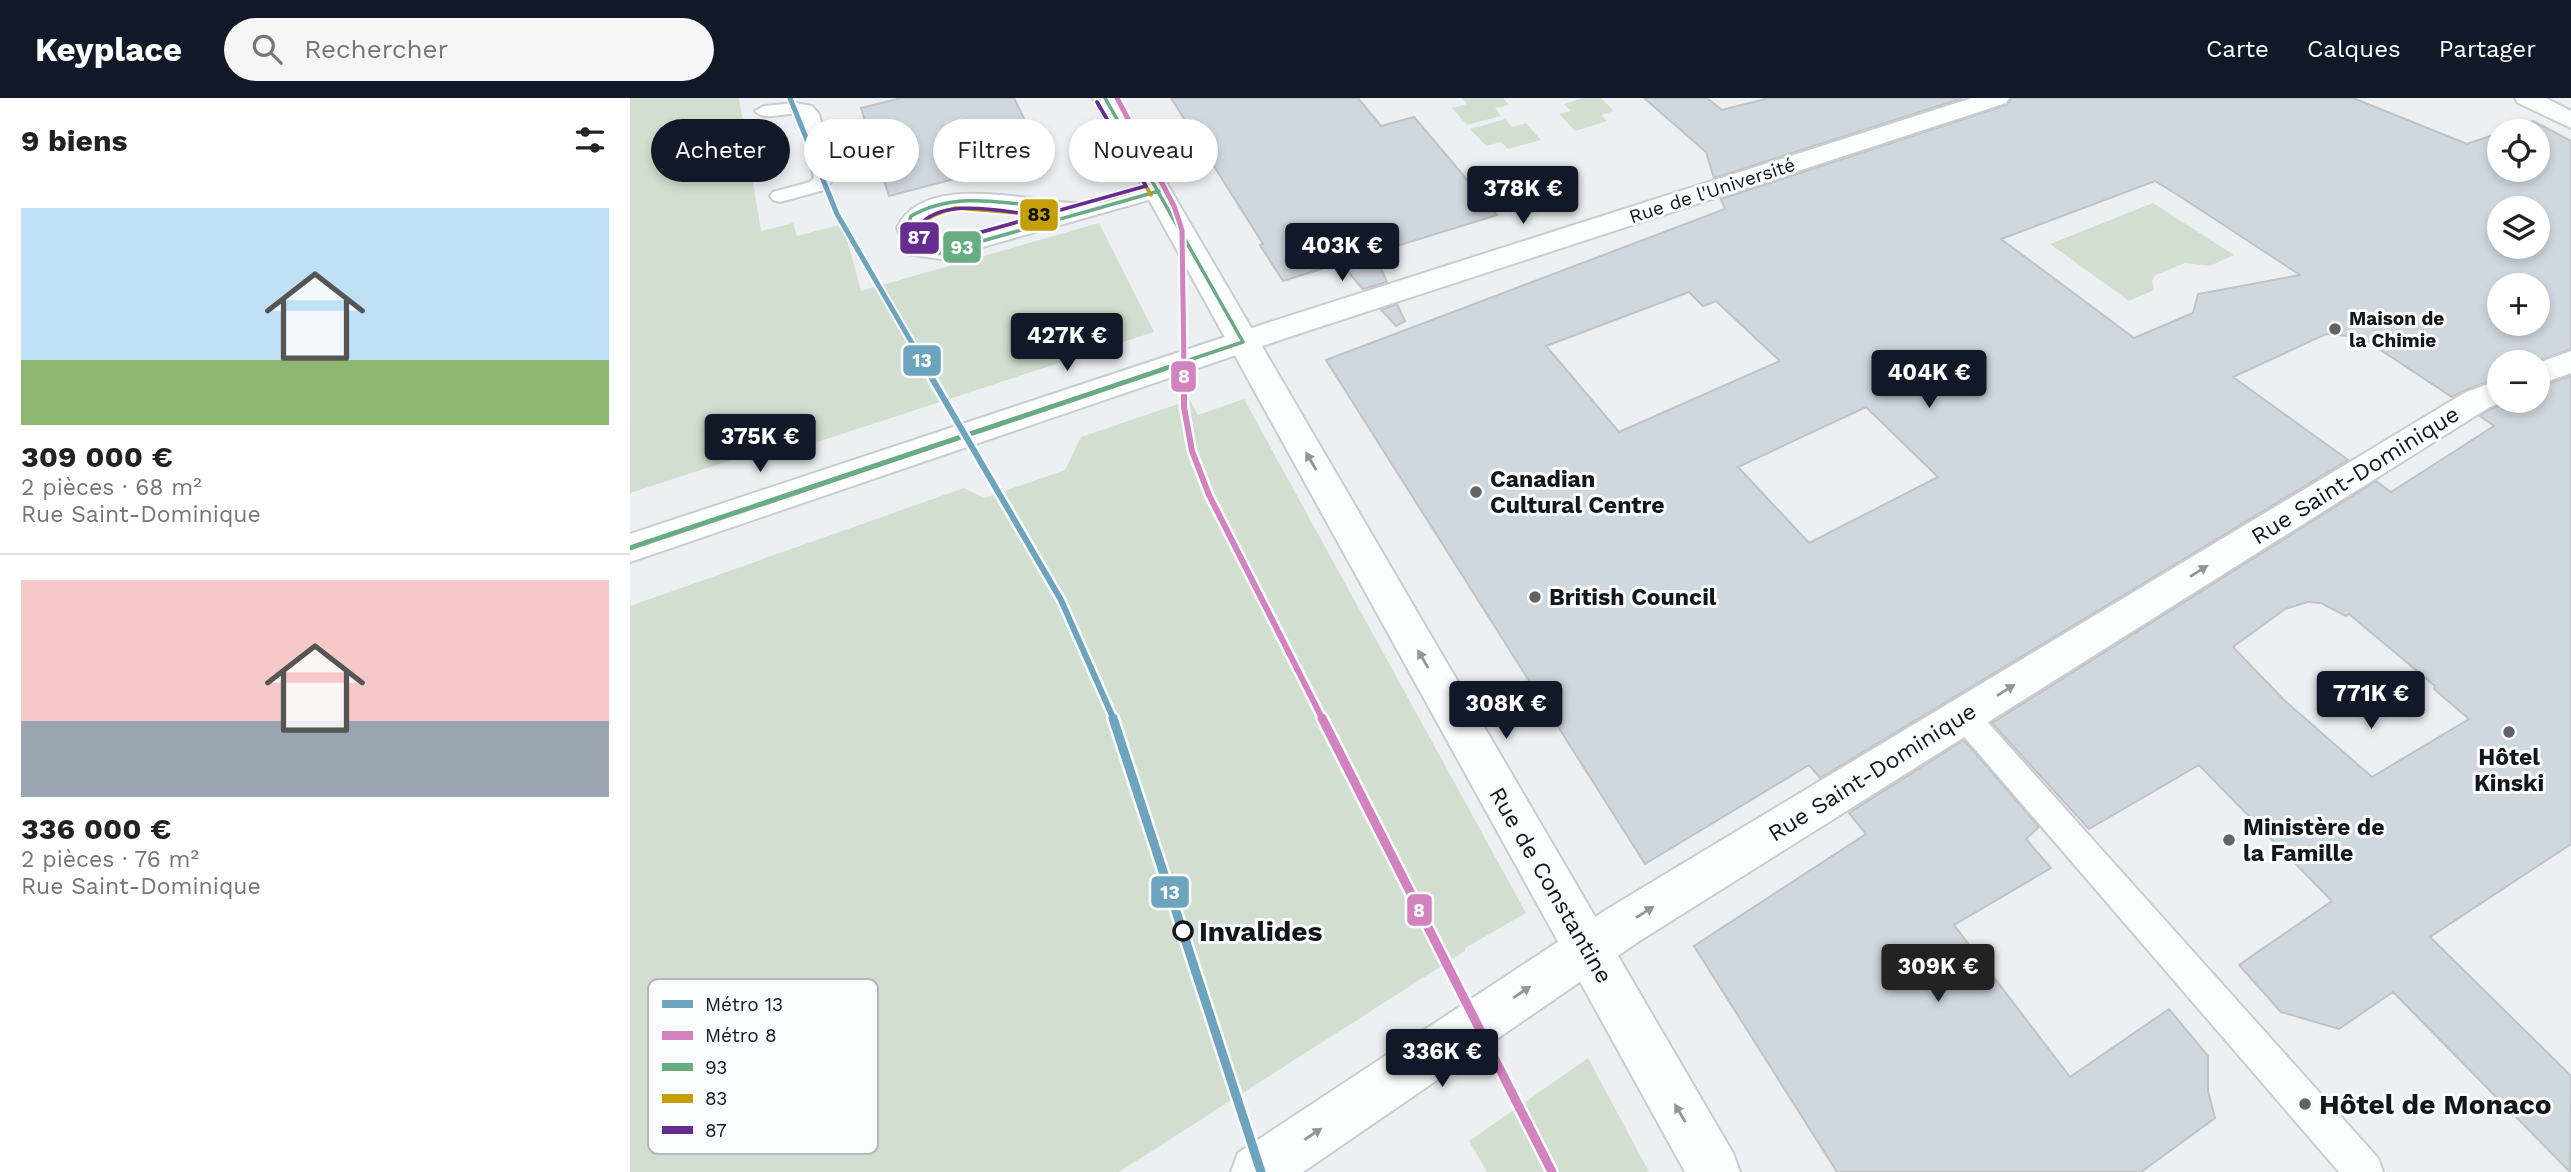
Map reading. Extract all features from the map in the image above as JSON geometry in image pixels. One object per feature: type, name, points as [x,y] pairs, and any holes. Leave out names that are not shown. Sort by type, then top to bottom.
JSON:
[{"type":"street","name":"Rue de Constantine","points":[[1105,98],[1714,1172]]},
{"type":"street","name":"Rue de l'Université","points":[[630,548],[1243,342],[1997,98]]},
{"type":"street","points":[[2527,98],[2571,121]]},
{"type":"street","points":[[2550,370],[2571,361]]},
{"type":"street","name":"Rue Saint-Dominique","points":[[1257,1172],[1588,949],[2487,396]]},
{"type":"lane","points":[[764,111],[795,108],[806,110],[810,114],[824,179],[817,186],[780,196]]},
{"type":"lane","points":[[1085,210],[955,199],[924,209],[911,219],[907,228],[914,250],[940,253],[1034,229],[1085,210],[1159,191]]},
{"type":"lane","points":[[1964,716],[2364,1172]]},
{"type":"green space","points":[[630,98],[739,98],[742,119],[651,119],[651,182],[753,182],[761,231],[793,223],[797,236],[843,224],[861,291],[1099,223],[1154,332],[805,446],[803,437],[630,493]]},
{"type":"green space","points":[[1462,98],[1503,98],[1509,105],[1495,108],[1501,116],[1467,125],[1452,108],[1467,104]]},
{"type":"green space","points":[[1584,98],[1601,98],[1614,111],[1601,115],[1607,121],[1575,131],[1559,114],[1571,111],[1564,104]]},
{"type":"green space","points":[[1505,119],[1512,127],[1526,123],[1541,140],[1508,149],[1501,142],[1486,146],[1470,129]]},
{"type":"green space","points":[[2153,203],[2234,255],[2210,266],[2185,263],[2156,275],[2152,280],[2154,290],[2129,301],[2050,244]]},
{"type":"green space","points":[[1244,399],[1526,913],[1465,948],[1465,951],[1119,1172],[630,1172],[630,606],[964,488],[984,498],[1065,470],[1081,437],[1190,400],[1198,415]]},
{"type":"green space","points":[[1588,1058],[1649,1172],[1487,1172],[1469,1141]]},
{"type":"building","points":[[901,98],[1014,98],[1024,119],[933,119],[933,182],[943,182],[889,196],[885,182],[919,182],[919,119],[864,119],[861,108]]},
{"type":"building","points":[[1171,98],[1358,98],[1381,126],[1414,117],[1497,215],[1374,253],[1387,282],[1363,289],[1340,263],[1283,281],[1218,173],[1218,119],[1184,119]]},
{"type":"building","points":[[1644,98],[1707,98],[1722,110],[1769,98],[1963,98],[1714,178],[1706,152]]},
{"type":"building","points":[[2012,98],[2353,98],[2467,144],[2487,137],[2487,182],[2550,182],[2550,130],[2571,141],[2571,349],[2550,357],[2550,350],[2487,350],[2487,382],[2452,397],[2361,337],[2326,334],[2233,377],[2348,460],[1820,778],[1809,765],[1645,864],[1326,360],[1725,209],[1721,199],[2007,105]],"holes":[[[2155,181],[2181,197],[2300,275],[2198,294],[2193,313],[2134,338],[2001,239]],[[1689,292],[1703,306],[1716,301],[1780,361],[1619,432],[1546,346]],[[1866,407],[1938,477],[1809,543],[1738,467]]]},
{"type":"building","points":[[1397,304],[1405,321],[1396,326],[1381,310]]},
{"type":"building","points":[[2571,376],[2571,844],[2430,937],[2571,1076],[2570,1172],[2393,992],[2339,1029],[2281,1012],[2239,965],[2332,901],[2199,765],[2089,829],[1992,723],[2376,481],[2391,492],[2494,426],[2480,416],[2487,411],[2550,413],[2550,383]],"holes":[[[2307,602],[2321,603],[2346,616],[2349,614],[2435,686],[2434,689],[2469,719],[2372,777],[2284,700],[2233,647],[2285,609]]]},
{"type":"building","points":[[1964,740],[2039,827],[2026,839],[2051,868],[1954,925],[2070,1077],[2169,1009],[2208,1056],[2208,1091],[2215,1118],[2141,1172],[1837,1172],[1694,946],[1866,834],[1849,813]]},
{"type":"metro line","name":"13","points":[[790,98],[837,214],[1061,600],[1116,724],[1261,1172]]},
{"type":"metro line","name":"8","points":[[1117,98],[1174,206],[1182,230],[1184,407],[1192,451],[1209,495],[1552,1172]]},
{"type":"transit line","name":"93","points":[[630,548],[1243,342],[1105,98]]},
{"type":"transit line","name":"83","points":[[1097,102],[1151,195]]},
{"type":"transit line","name":"87","points":[[1027,214],[978,209],[939,212],[925,218],[918,227],[920,242],[939,244],[1146,186],[1097,102]]},
{"type":"transit line","name":"93","points":[[1028,205],[953,201],[938,204],[911,216],[907,229],[914,250],[940,253],[1159,191]]},
{"type":"transit line","name":"83","points":[[956,208],[1042,215],[939,244],[921,242],[916,229],[924,221],[956,208]]},
{"type":"place","name":"Maison de la Chimie","points":[[2335,329]]},
{"type":"place","name":"Canadian Cultural Centre","points":[[1476,492]]},
{"type":"place","name":"British Council","points":[[1535,597]]},
{"type":"place","name":"Hôtel Kinski","points":[[2509,732]]},
{"type":"place","name":"Ministère de la Famille","points":[[2229,840]]},
{"type":"place","name":"Invalides","points":[[1183,931]]},
{"type":"place","name":"Hôtel de Monaco","points":[[2305,1104]]}]
